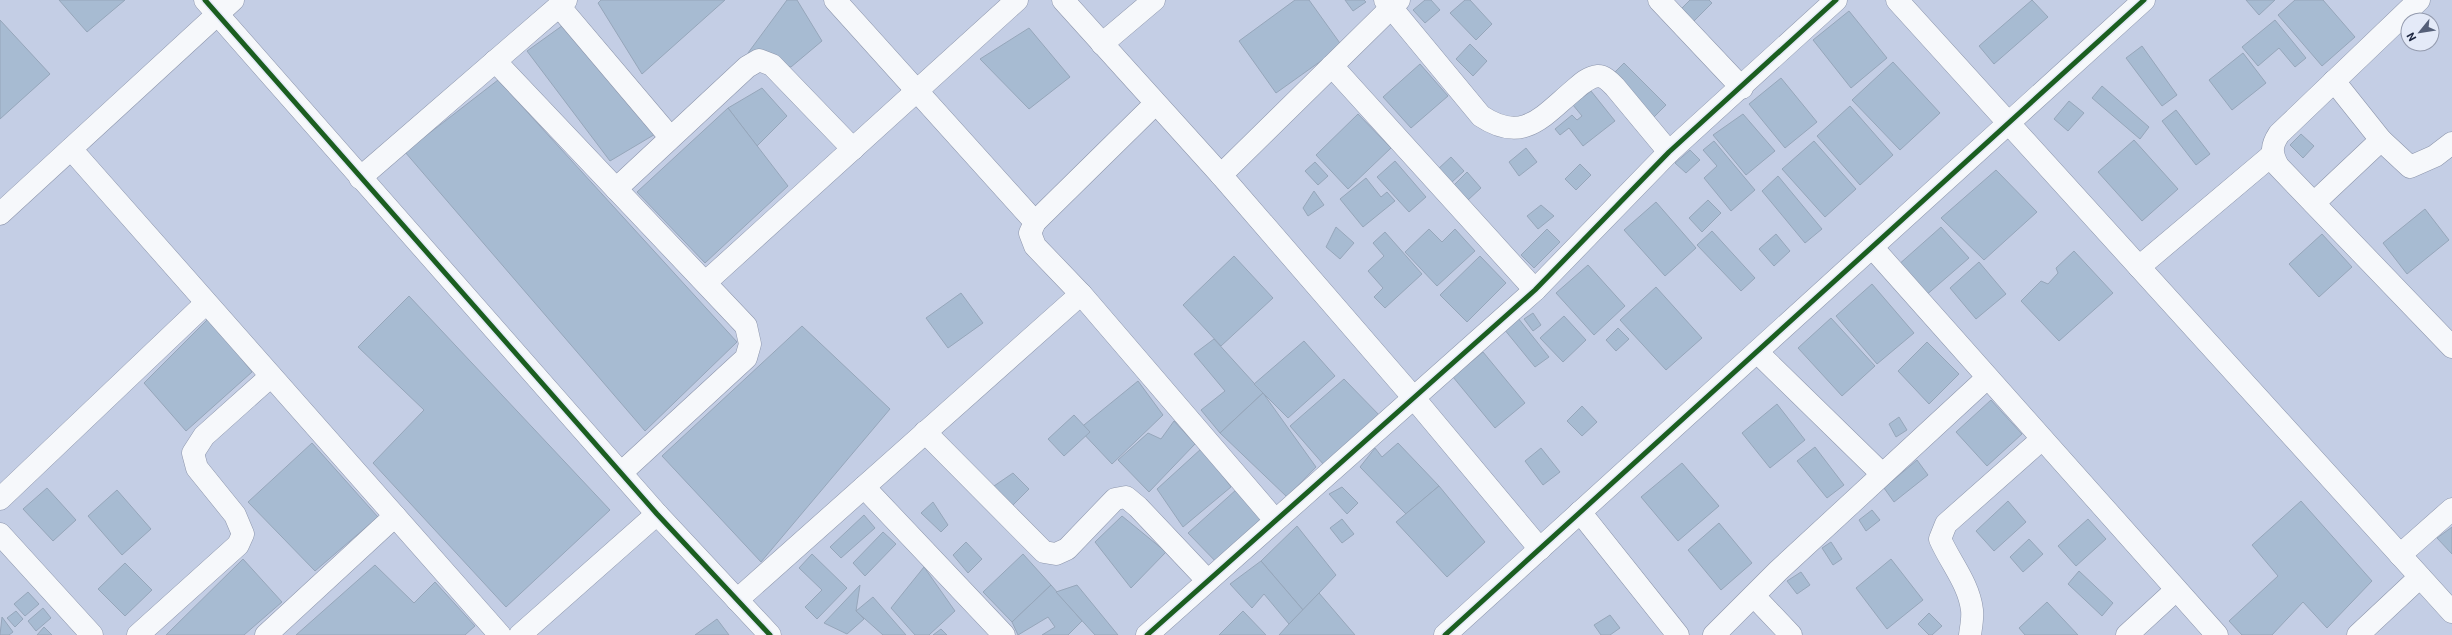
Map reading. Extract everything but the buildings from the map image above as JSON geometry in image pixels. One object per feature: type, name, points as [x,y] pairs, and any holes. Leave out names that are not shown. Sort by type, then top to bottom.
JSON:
[{"type":"street","points":[[0,214],[71,149],[211,7],[233,0]]},
{"type":"street","points":[[834,0],[918,91],[1034,222]]},
{"type":"street","points":[[706,282],[1017,0]]},
{"type":"street","points":[[1063,0],[1155,104],[1221,175],[1413,397],[1540,549]]},
{"type":"street","points":[[1102,44],[1154,0]]},
{"type":"street","points":[[1659,0],[1742,88]]},
{"type":"street","points":[[1147,635],[1207,580],[1535,290],[1669,152],[1742,88],[1836,0]]},
{"type":"street","points":[[1897,0],[2452,612]]},
{"type":"street","points":[[1445,635],[2144,0]]},
{"type":"street","points":[[2419,0],[2279,134],[2273,143],[2272,155],[2278,166],[2452,347]]},
{"type":"street","points":[[360,178],[562,3],[670,137]]},
{"type":"street","points":[[1221,175],[1332,66],[1391,3],[1481,116],[1493,124],[1512,129],[1534,124],[1587,80],[1598,76],[1606,79],[1616,87],[1669,152]]},
{"type":"street","points":[[211,7],[657,514],[770,635]]},
{"type":"street","points":[[616,189],[670,137],[747,67],[759,60],[772,65],[853,149]]},
{"type":"street","points":[[495,61],[706,282],[746,326],[750,344],[746,358],[621,473]]},
{"type":"street","points":[[1332,66],[1535,290]]},
{"type":"street","points":[[2334,81],[2381,140],[2410,168],[2435,156],[2452,143]]},
{"type":"street","points":[[1155,104],[1034,222],[1030,233],[1035,246],[1080,294],[1276,520]]},
{"type":"street","points":[[2314,203],[2381,140]]},
{"type":"street","points":[[71,149],[500,635]]},
{"type":"street","points":[[2139,267],[2272,155]]},
{"type":"street","points":[[1872,247],[2217,635]]},
{"type":"street","points":[[737,600],[1080,294]]},
{"type":"street","points":[[0,499],[206,303]]},
{"type":"street","points":[[1757,352],[1882,474]]},
{"type":"street","points":[[138,635],[238,545],[243,534],[235,515],[197,468],[194,453],[204,436],[271,376]]},
{"type":"street","points":[[1714,635],[1882,474],[1987,378]]},
{"type":"street","points":[[925,432],[1044,552],[1056,554],[1067,549],[1116,499],[1126,497],[1138,507],[1207,580]]},
{"type":"street","points":[[1970,635],[1972,610],[1966,588],[1949,560],[1940,539],[1946,524],[2042,439]]},
{"type":"street","points":[[864,487],[1004,635]]},
{"type":"street","points":[[2400,555],[2452,509]]},
{"type":"street","points":[[1580,512],[1678,635]]},
{"type":"street","points":[[520,635],[657,514]]},
{"type":"street","points":[[266,635],[395,516]]},
{"type":"street","points":[[0,534],[92,635]]},
{"type":"street","points":[[2358,635],[2420,577]]},
{"type":"street","points":[[2127,635],[2176,590]]},
{"type":"street","points":[[1754,596],[1791,635]]},
{"type":"cycle path","points":[[205,0],[657,514],[770,635]]},
{"type":"cycle path","points":[[1147,635],[1535,290],[1669,152],[1836,0]]},
{"type":"cycle path","points":[[1445,635],[2144,0]]}]
